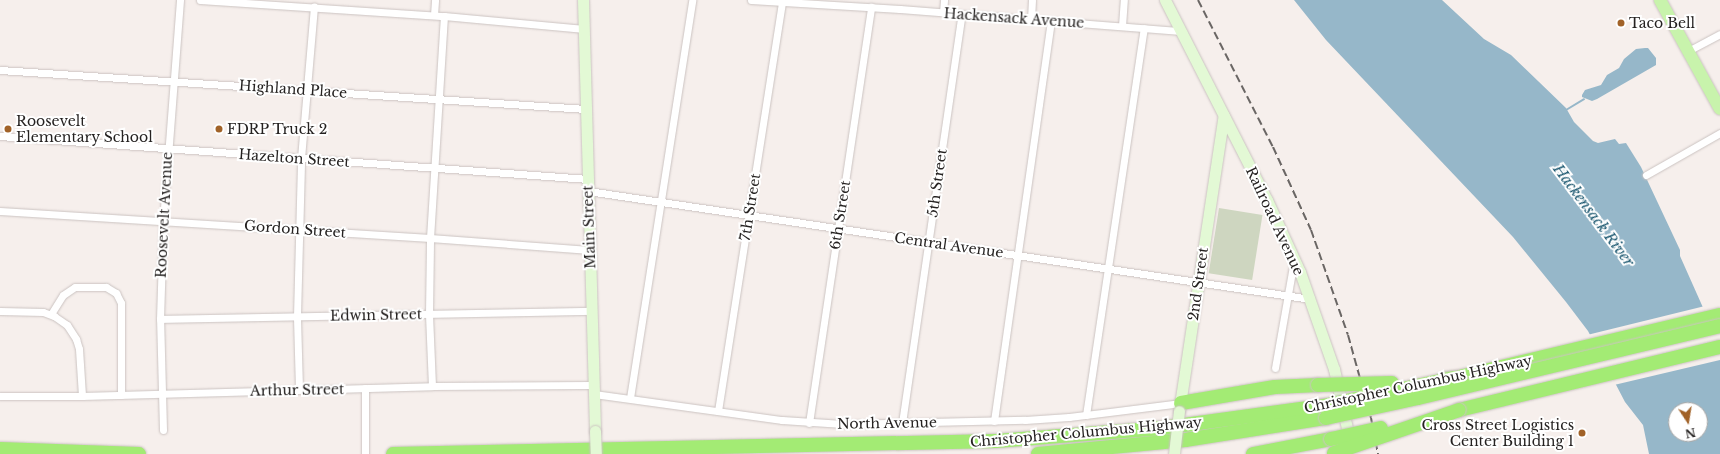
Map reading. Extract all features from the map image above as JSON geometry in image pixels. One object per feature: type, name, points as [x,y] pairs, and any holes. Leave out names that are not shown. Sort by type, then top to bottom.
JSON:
[{"type":"highway","name":"Christopher Columbus Highway","points":[[393,454],[897,444],[1018,440],[1181,425],[1328,433],[1455,378],[1720,315]]},
{"type":"highway","name":"Christopher Columbus Highway","points":[[1038,454],[1185,440],[1328,433],[1418,398],[1720,326]]},
{"type":"highway","name":"Christopher Columbus Highway","points":[[1253,454],[1412,410],[1720,336]]},
{"type":"highway","name":"Christopher Columbus Highway","points":[[1147,454],[1328,433],[1459,410],[1720,348]]},
{"type":"highway","points":[[1180,407],[1275,387],[1369,384],[1455,378]]},
{"type":"highway","points":[[0,450],[138,454]]},
{"type":"main road","name":"Main Street","points":[[583,0],[596,454]]},
{"type":"main road","name":"Railroad Avenue","points":[[1165,0],[1224,115],[1294,258],[1311,299],[1334,369],[1352,454]]},
{"type":"main road","points":[[1660,0],[1720,109]]},
{"type":"main road","name":"2nd Street","points":[[1174,454],[1198,282],[1224,115]]},
{"type":"street","name":"Roosevelt Avenue","points":[[163,430],[160,319],[163,221],[180,0]]},
{"type":"street","points":[[200,0],[434,15],[584,29]]},
{"type":"street","points":[[434,15],[435,0]]},
{"type":"street","points":[[630,398],[692,0]]},
{"type":"street","name":"Hackensack Avenue","points":[[751,0],[854,3],[871,7],[1181,31]]},
{"type":"street","points":[[943,12],[944,0]]},
{"type":"street","points":[[1031,19],[1032,0]]},
{"type":"street","points":[[1122,26],[1124,0]]},
{"type":"street","name":"7th Street","points":[[718,411],[782,2]]},
{"type":"street","points":[[299,389],[297,316],[301,158],[314,7]]},
{"type":"street","name":"6th Street","points":[[808,423],[871,7]]},
{"type":"street","name":"5th Street","points":[[902,423],[962,14]]},
{"type":"street","points":[[432,386],[429,314],[430,238],[444,16]]},
{"type":"street","points":[[994,421],[1051,21]]},
{"type":"street","points":[[1086,415],[1144,28]]},
{"type":"street","points":[[1688,51],[1720,34]]},
{"type":"street","name":"Highland Place","points":[[0,70],[586,108]]},
{"type":"street","points":[[1646,175],[1720,133]]},
{"type":"street","name":"Hazelton Street","points":[[0,136],[588,179]]},
{"type":"street","name":"Central Avenue","points":[[588,191],[1311,299]]},
{"type":"street","name":"Gordon Street","points":[[0,211],[430,238],[590,250]]},
{"type":"street","points":[[1275,368],[1294,258]]},
{"type":"street","points":[[51,314],[63,295],[74,287],[106,287],[112,289],[119,298],[121,312],[121,395]]},
{"type":"street","points":[[0,311],[38,311],[51,314],[67,325],[76,339],[79,348],[82,396]]},
{"type":"street","name":"Edwin Street","points":[[160,319],[592,311]]},
{"type":"street","name":"Arthur Street","points":[[0,396],[82,396],[432,386],[594,389]]},
{"type":"street","points":[[365,388],[365,454]]},
{"type":"street","name":"North Avenue","points":[[594,389],[630,398],[808,423],[994,421],[1180,407]]},
{"type":"green space","points":[[1219,208],[1262,215],[1252,280],[1209,273]]},
{"type":"water","name":"Hackensack River","points":[[1294,0],[1442,0],[1484,39],[1511,55],[1566,108],[1574,122],[1593,141],[1598,143],[1615,139],[1619,144],[1626,143],[1641,167],[1680,250],[1680,256],[1713,330],[1720,358],[1720,454],[1649,454],[1643,425],[1625,402],[1588,331],[1513,237],[1326,40]]},
{"type":"water","points":[[1648,48],[1656,58],[1656,65],[1597,99],[1592,101],[1582,97],[1585,90],[1601,85],[1607,75],[1619,68],[1624,59],[1636,49]]},
{"type":"pier","points":[[1705,306],[1715,330],[1720,349],[1720,360],[1614,385],[1587,335]]},
{"type":"waterway","points":[[1566,110],[1584,99]]},
{"type":"railway","points":[[1198,0],[1273,147],[1311,230],[1348,335],[1371,418],[1378,454]]},
{"type":"place","name":"Taco Bell","points":[[1621,23]]},
{"type":"place","name":"Roosevelt Elementary School","points":[[8,129]]},
{"type":"place","name":"FDRP Truck 2","points":[[219,129]]},
{"type":"place","name":"Cross Street Logistics Center Building 1","points":[[1582,433]]}]
